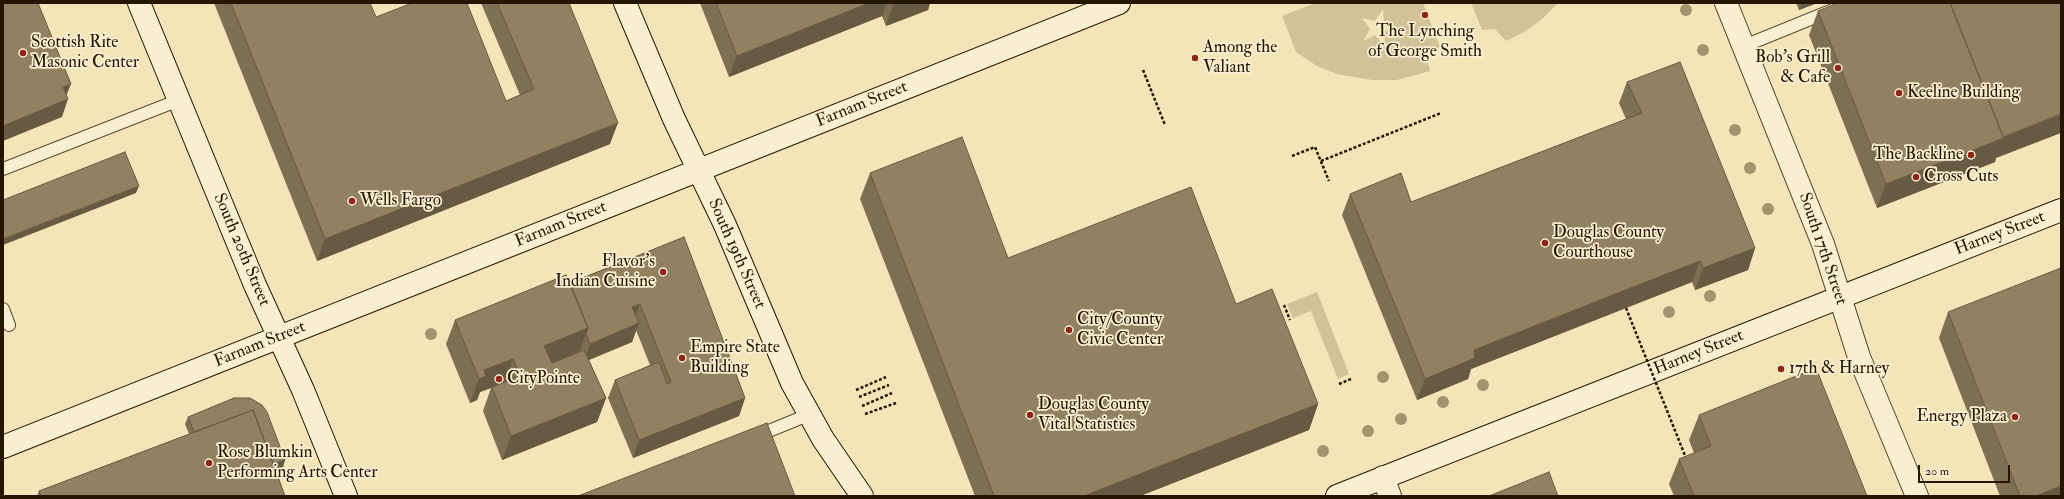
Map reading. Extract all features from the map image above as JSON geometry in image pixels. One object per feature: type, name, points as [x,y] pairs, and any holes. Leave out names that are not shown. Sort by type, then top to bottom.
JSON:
[{"type":"main road","name":"South 20th Street","points":[[139,3],[255,285],[303,390],[346,496]]},
{"type":"main road","name":"South 19th Street","points":[[626,3],[674,119],[725,224],[792,383],[808,415],[862,496]]},
{"type":"main road","name":"Farnam Street","points":[[3,447],[1119,3]]},
{"type":"main road","name":"South 17th Street","points":[[1726,3],[1823,244],[1859,357],[1916,496]]},
{"type":"main road","name":"Harney Street","points":[[1337,496],[1387,487],[1839,298],[2061,210]]},
{"type":"lane","points":[[1744,46],[1850,3]]},
{"type":"lane","points":[[3,169],[179,100]]},
{"type":"lane","points":[[3,309],[9,325]]},
{"type":"lane","points":[[740,442],[808,415]]},
{"type":"path","points":[[1143,70],[1165,126]]},
{"type":"path","points":[[1321,161],[1441,113]]},
{"type":"path","points":[[1292,156],[1315,147],[1329,181]]},
{"type":"path","points":[[1284,305],[1290,320]]},
{"type":"path","points":[[1626,308],[1687,461]]},
{"type":"path","points":[[856,390],[886,377]]},
{"type":"path","points":[[1339,384],[1351,379]]},
{"type":"path","points":[[859,397],[889,385]]},
{"type":"path","points":[[862,406],[892,394]]},
{"type":"path","points":[[866,414],[896,403]]},
{"type":"shaded area","points":[[1315,3],[1423,3],[1440,47],[1435,49],[1430,58],[1428,63],[1430,71],[1397,80],[1372,80],[1337,74],[1317,66],[1296,52],[1282,16]],"holes":[[[1383,9],[1384,24],[1397,28],[1384,32],[1385,46],[1375,35],[1363,41],[1370,29],[1362,18],[1375,21]]]},
{"type":"shaded area","points":[[1471,3],[1558,3],[1542,19],[1524,32],[1506,41],[1495,29],[1482,30]]},
{"type":"shaded area","points":[[1317,292],[1349,374],[1338,379],[1311,311],[1293,318],[1287,304]]},
{"type":"building","name":"Scottish Rite Masonic Center","points":[[3,3],[38,3],[71,84],[63,87],[68,99],[3,126]]},
{"type":"building","points":[[231,3],[370,3],[376,17],[412,3],[467,3],[506,101],[534,89],[497,3],[569,3],[618,123],[325,239]]},
{"type":"building","points":[[716,3],[869,3],[737,56]]},
{"type":"building","name":"Keeline Building","points":[[1837,3],[1950,3],[2004,138],[1886,184],[1818,11]]},
{"type":"building","points":[[1950,3],[2061,3],[2061,114],[2003,137]]},
{"type":"building","name":"Douglas County Courthouse","points":[[1680,62],[1755,248],[1703,268],[1700,261],[1474,350],[1475,358],[1425,379],[1350,194],[1401,173],[1411,202],[1642,113],[1627,82]]},
{"type":"building","name":"City/County Civic Center","points":[[962,137],[1008,258],[1191,187],[1236,304],[1272,289],[1318,404],[1084,496],[994,496],[870,173]]},
{"type":"building","points":[[125,152],[139,186],[3,239],[3,200]]},
{"type":"building","name":"Empire State Building","points":[[684,237],[745,398],[639,440],[615,380],[659,362],[667,384],[671,382],[640,304],[632,307],[639,323],[590,344],[586,334],[588,328],[570,283]]},
{"type":"building","name":"Energy Plaza","points":[[2061,268],[2061,486],[2036,496],[2020,496],[1948,312]]},
{"type":"building","name":"CityPointe","points":[[566,275],[588,328],[544,346],[552,363],[584,350],[606,398],[511,436],[492,387],[520,376],[513,359],[484,370],[486,376],[479,379],[455,320]]},
{"type":"building","points":[[1816,368],[1867,496],[1694,496],[1679,459],[1711,446],[1699,415]]},
{"type":"building","points":[[234,398],[250,398],[262,405],[267,412],[285,460],[273,464],[253,410],[194,432],[188,417]]},
{"type":"building","points":[[253,410],[285,496],[41,496],[39,491]]},
{"type":"building","points":[[767,423],[795,496],[578,496]]},
{"type":"building","points":[[1549,472],[1558,496],[1489,496]]},
{"type":"place","name":"The Lynching of George Smith","points":[[1425,15]]},
{"type":"place","name":"Scottish Rite Masonic Center","points":[[23,53]]},
{"type":"place","name":"Among the Valiant","points":[[1195,58]]},
{"type":"place","name":"Bob's Grill & Cafe","points":[[1838,68]]},
{"type":"place","name":"Keeline Building","points":[[1899,93]]},
{"type":"place","name":"The Backline","points":[[1971,155]]},
{"type":"place","name":"Cross Cuts","points":[[1916,177]]},
{"type":"place","name":"Wells Fargo","points":[[352,201]]},
{"type":"place","name":"Douglas County Courthouse","points":[[1545,243]]},
{"type":"place","name":"Flavor's Indian Cuisine","points":[[663,272]]},
{"type":"place","name":"City/County Civic Center","points":[[1069,330]]},
{"type":"place","name":"Empire State Building","points":[[682,358]]},
{"type":"place","name":"17th & Harney","points":[[1781,369]]},
{"type":"place","name":"CityPointe","points":[[499,379]]},
{"type":"place","name":"Douglas County Vital Statistics","points":[[1030,415]]},
{"type":"place","name":"Energy Plaza","points":[[2015,417]]},
{"type":"place","name":"Rose Blumkin Performing Arts Center","points":[[209,463]]}]
